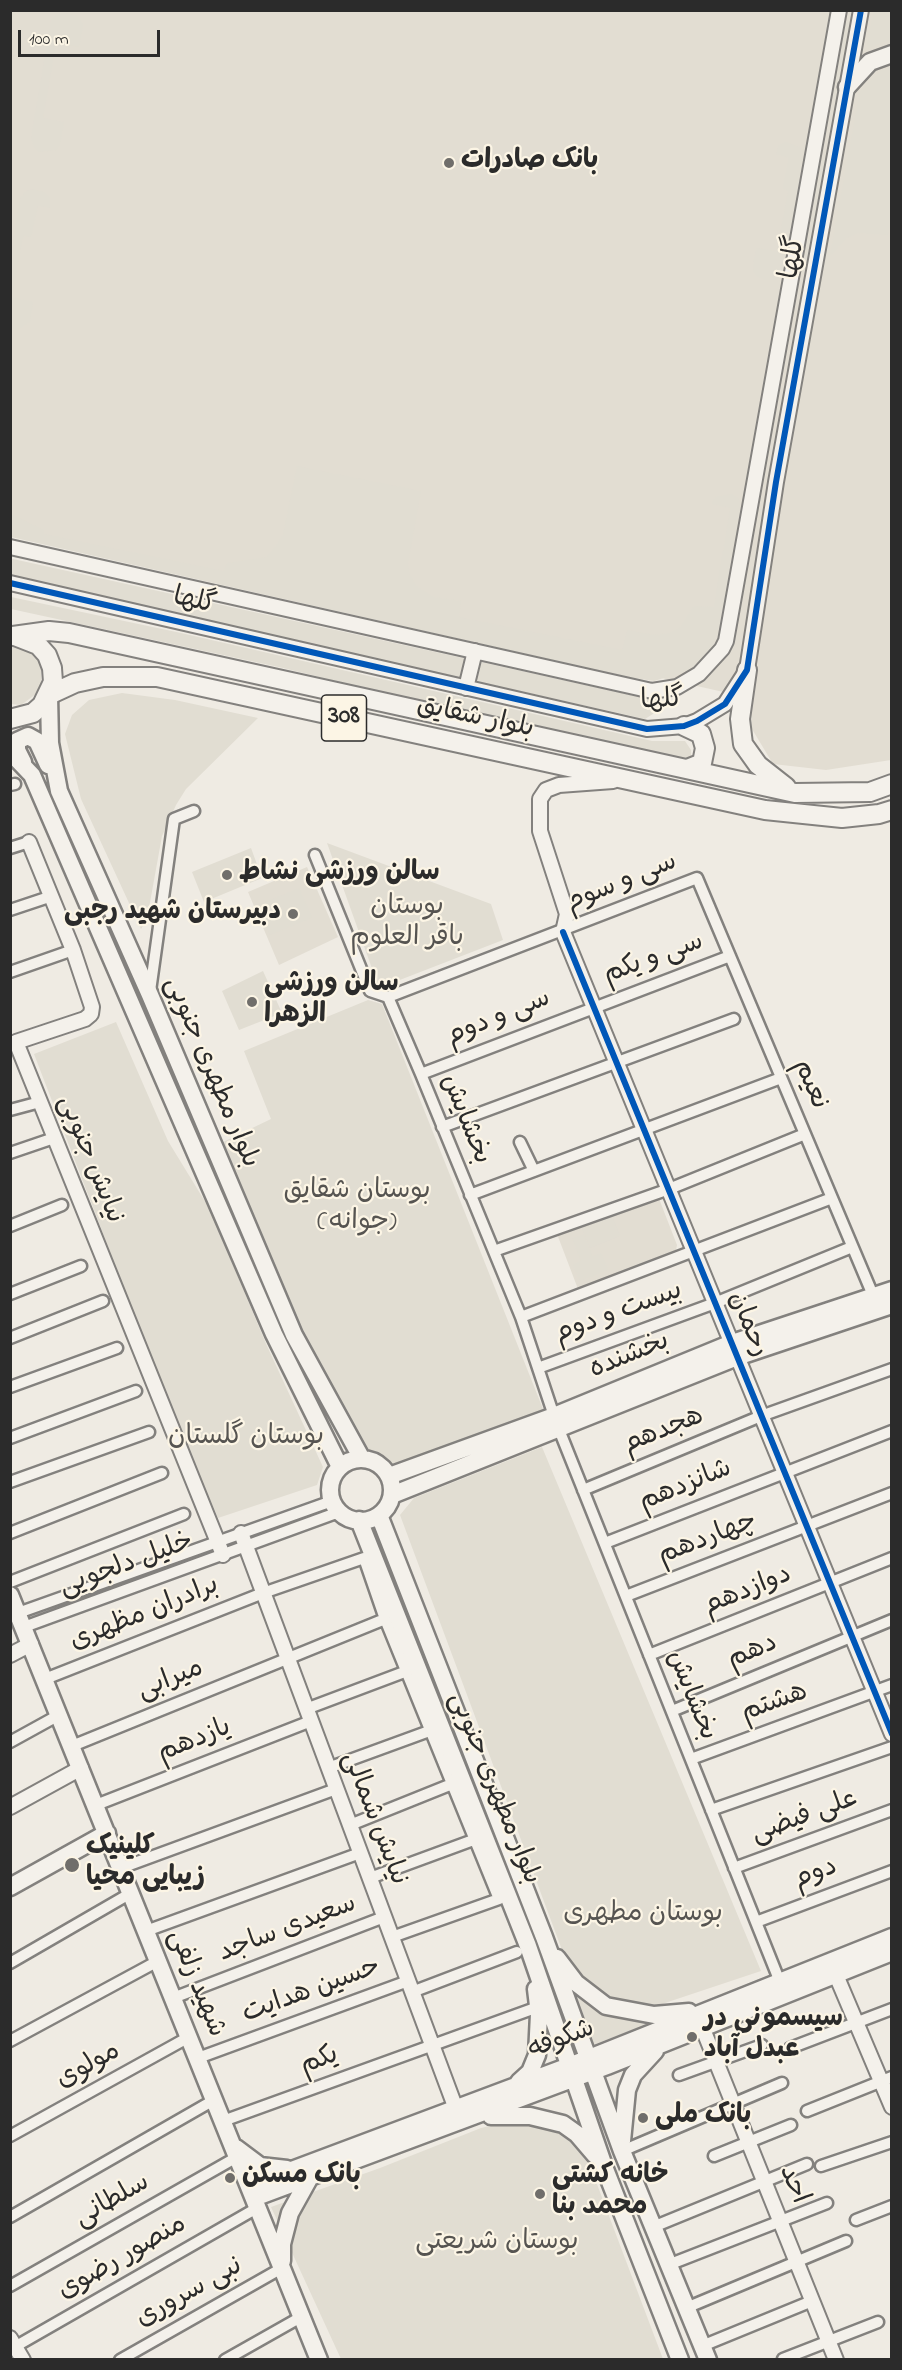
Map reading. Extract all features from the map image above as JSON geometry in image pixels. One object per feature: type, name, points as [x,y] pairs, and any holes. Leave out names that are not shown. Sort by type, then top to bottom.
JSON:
[{"type":"main road","points":[[847,87],[870,62],[891,54]]},
{"type":"main road","name":"بلوار شقایق","points":[[12,636],[49,631],[69,633],[795,793],[870,792],[891,784]]},
{"type":"main road","points":[[12,636],[26,638],[38,645],[47,656],[52,675],[49,695]]},
{"type":"main road","points":[[747,670],[740,719],[743,744],[758,765],[795,793]]},
{"type":"main road","name":"بلوار شقایق","points":[[10,719],[33,713],[49,695],[75,683],[103,677],[157,677],[765,810],[842,818],[879,814],[891,810]]},
{"type":"main road","name":"بلوار مطهری جنوبی","points":[[49,695],[50,743],[59,791],[150,996],[294,1335],[362,1459]]},
{"type":"main road","points":[[684,726],[701,734],[705,748],[702,764],[687,769]]},
{"type":"main road","points":[[32,775],[16,750],[17,741],[21,737],[33,737],[37,741],[59,791]]},
{"type":"main road","name":"بلوار مطهری جنوبی","points":[[10,752],[32,775],[274,1334],[340,1467]]},
{"type":"main road","name":"بخشنده","points":[[392,1495],[556,1422],[734,1350],[881,1303],[891,1290]]},
{"type":"main road","name":"بخشنده","points":[[389,1476],[556,1422]]},
{"type":"main road","points":[[362,1459],[375,1462],[389,1476],[392,1495],[379,1515],[359,1520],[336,1506],[332,1479],[340,1467],[352,1460],[362,1459]]},
{"type":"main road","name":"بلوار مطهری جنوبی","points":[[379,1515],[544,1937],[622,2151],[705,2353]]},
{"type":"main road","name":"بلوار مطهری جنوبی","points":[[359,1520],[571,2072],[604,2169]]},
{"type":"main road","name":"شهید زلفی","points":[[10,1595],[319,2360]]},
{"type":"main road","points":[[10,1887],[107,1833]]},
{"type":"main road","points":[[544,1937],[563,1968],[576,1983],[606,2006],[654,2015],[711,2010]]},
{"type":"main road","name":"شکوفه","points":[[590,2065],[711,2010],[891,1937]]},
{"type":"main road","points":[[499,2093],[524,2079],[535,2065],[539,2036],[538,2007],[523,1949]]},
{"type":"main road","name":"شکوفه","points":[[253,2198],[306,2171],[456,2109],[499,2093],[703,2029],[891,1952]]},
{"type":"main road","points":[[622,2151],[624,2106],[633,2075],[654,2052],[678,2038]]},
{"type":"main road","name":"شکوفه","points":[[306,2171],[472,2117],[571,2072]]},
{"type":"main road","points":[[472,2117],[513,2114],[563,2124],[588,2145],[604,2169],[680,2360]]},
{"type":"main road","points":[[235,2151],[270,2169],[306,2171],[285,2228],[282,2268]]},
{"type":"street","name":"گلها","points":[[10,547],[652,691],[677,687],[699,674],[722,649],[726,640],[839,10]]},
{"type":"street","name":"گلها","points":[[10,583],[647,729],[684,726],[725,704],[747,670],[776,482],[861,10]]},
{"type":"street","points":[[786,303],[807,308]]},
{"type":"street","points":[[769,399],[790,404]]},
{"type":"street","points":[[754,478],[776,482]]},
{"type":"street","points":[[466,688],[475,651]]},
{"type":"street","points":[[563,932],[567,915],[540,831],[540,799],[546,790],[559,785],[640,782]]},
{"type":"street","points":[[150,996],[174,819],[194,811]]},
{"type":"street","points":[[10,848],[29,842]]},
{"type":"street","name":"نیایش جنوبی","points":[[29,842],[73,950],[92,1007],[91,1014],[85,1019],[13,1043],[40,1102],[223,1555]]},
{"type":"street","name":"بخشایش","points":[[315,855],[370,991],[388,998],[421,1074],[521,1317],[556,1422],[780,1982]]},
{"type":"street","name":"سی و سوم","points":[[388,998],[563,932],[697,878]]},
{"type":"street","name":"نعیم","points":[[697,878],[852,1246],[881,1303]]},
{"type":"street","points":[[10,910],[52,896]]},
{"type":"street","name":"رحمان","points":[[563,932],[891,1734]]},
{"type":"street","points":[[10,972],[73,950]]},
{"type":"street","name":"سی و یکم","points":[[594,1006],[730,956]]},
{"type":"street","name":"سی و دوم","points":[[421,1074],[594,1006]]},
{"type":"street","points":[[442,1127],[734,1019]]},
{"type":"street","points":[[470,1195],[781,1078]]},
{"type":"street","points":[[10,1110],[40,1102]]},
{"type":"street","points":[[494,1251],[669,1189],[805,1134]]},
{"type":"street","points":[[10,1153],[54,1138]]},
{"type":"street","points":[[520,1142],[534,1171]]},
{"type":"street","points":[[521,1317],[693,1249],[832,1198]]},
{"type":"street","points":[[10,1226],[63,1205]]},
{"type":"street","name":"بیست و دوم","points":[[538,1368],[715,1303],[852,1246]]},
{"type":"street","points":[[10,1294],[81,1266]]},
{"type":"street","points":[[10,1338],[103,1301]]},
{"type":"street","points":[[10,1387],[117,1348]]},
{"type":"street","name":"هجدهم","points":[[583,1490],[761,1416],[891,1369]]},
{"type":"street","points":[[10,1438],[136,1391]]},
{"type":"street","name":"شانزدهم","points":[[605,1544],[891,1431]]},
{"type":"street","points":[[10,1482],[149,1432]]},
{"type":"street","points":[[10,1533],[162,1473]]},
{"type":"street","name":"چهاردهم","points":[[626,1596],[891,1493]]},
{"type":"street","points":[[217,1542],[243,1540],[336,1506]]},
{"type":"street","points":[[10,1582],[184,1514]]},
{"type":"street","name":"خلیل دلجویی","points":[[21,1620],[223,1555],[243,1540]]},
{"type":"street","name":"نیایش شمالی","points":[[243,1540],[456,2109]]},
{"type":"street","name":"خلیل دلجویی","points":[[21,1620],[217,1542]]},
{"type":"street","points":[[262,1593],[364,1558],[385,1619],[499,1899],[392,1938]]},
{"type":"street","points":[[830,1583],[891,1558]]},
{"type":"street","name":"دوازدهم","points":[[649,1655],[830,1583]]},
{"type":"street","name":"برادران مظهری","points":[[45,1679],[262,1593]]},
{"type":"street","points":[[287,1658],[385,1619]]},
{"type":"street","name":"دهم","points":[[672,1711],[891,1620]]},
{"type":"street","points":[[10,1655],[31,1644]]},
{"type":"street","name":"میرابی","points":[[72,1746],[287,1658]]},
{"type":"street","points":[[308,1715],[407,1671]]},
{"type":"street","name":"هشتم","points":[[691,1759],[891,1685]]},
{"type":"street","points":[[10,1742],[59,1715]]},
{"type":"street","name":"یازدهم","points":[[96,1805],[308,1715]]},
{"type":"street","points":[[328,1768],[432,1730]]},
{"type":"street","points":[[711,1810],[891,1747]]},
{"type":"street","points":[[10,1807],[81,1768]]},
{"type":"street","points":[[350,1825],[453,1785]]},
{"type":"street","points":[[121,1868],[336,1789]]},
{"type":"street","name":"علی فیضی","points":[[734,1868],[891,1810]]},
{"type":"street","points":[[370,1878],[476,1839]]},
{"type":"street","points":[[146,1931],[360,1853]]},
{"type":"street","name":"دوم","points":[[756,1922],[891,1871]]},
{"type":"street","points":[[10,1963],[131,1893]]},
{"type":"street","name":"سعیدی ساجد","points":[[173,1998],[384,1917]]},
{"type":"street","name":"حسین هدایت","points":[[198,2058],[523,1949]]},
{"type":"street","points":[[10,2042],[158,1961]]},
{"type":"street","points":[[836,1975],[857,2024],[886,2079],[891,2107]]},
{"type":"street","points":[[432,2045],[538,2007]]},
{"type":"street","points":[[790,2048],[891,2009]]},
{"type":"street","name":"احد","points":[[703,2029],[836,2360]]},
{"type":"street","name":"مولوی","points":[[10,2136],[189,2037]]},
{"type":"street","name":"یکم","points":[[223,2121],[432,2045]]},
{"type":"street","points":[[679,2075],[762,2045]]},
{"type":"street","points":[[807,2111],[886,2079]]},
{"type":"street","points":[[622,2151],[732,2102],[782,2083]]},
{"type":"street","points":[[10,2217],[214,2100]]},
{"type":"street","points":[[714,2156],[791,2125]]},
{"type":"street","points":[[821,2166],[891,2142]]},
{"type":"street","name":"سلطانی","points":[[10,2286],[235,2151]]},
{"type":"street","points":[[653,2227],[807,2164]]},
{"type":"street","name":"منصور رضوی","points":[[12,2345],[253,2198]]},
{"type":"street","points":[[668,2265],[826,2203]]},
{"type":"street","points":[[856,2220],[891,2206]]},
{"type":"street","points":[[686,2308],[846,2241]]},
{"type":"street","name":"نبی سروری","points":[[120,2360],[282,2268]]},
{"type":"street","points":[[705,2353],[813,2301]]},
{"type":"street","points":[[225,2360],[302,2317]]},
{"type":"street","points":[[783,2359],[878,2322]]},
{"type":"street","points":[[12,2345],[23,2360]]},
{"type":"shaded area","points":[[891,10],[891,760],[826,770],[773,764],[752,729],[750,698],[11,531],[11,11]]},
{"type":"shaded area","name":"دبیرستان شهید رجبی","points":[[307,867],[338,937],[279,965],[248,892]]},
{"type":"shaded area","points":[[658,1196],[677,1245],[676,1250],[578,1289],[557,1234]]},
{"type":"green space","points":[[846,11],[856,11],[838,100],[835,100],[831,95]]},
{"type":"green space","points":[[874,11],[891,11],[891,39],[869,48],[867,46]]},
{"type":"green space","points":[[67,13],[77,16],[83,25],[79,47],[56,43],[43,118],[64,122],[60,144],[56,150],[40,152],[34,147],[31,138],[51,20],[58,14]]},
{"type":"green space","points":[[891,67],[892,216],[888,235],[859,233],[846,238],[830,256],[860,91],[881,70]]},
{"type":"green space","points":[[786,142],[800,147],[802,162],[784,270],[775,280],[765,280],[757,276],[753,270],[754,259],[757,248],[777,251],[788,191],[783,188],[789,158],[776,154],[778,146]]},
{"type":"green space","points":[[826,157],[828,159],[806,277],[802,273],[822,160]]},
{"type":"green space","points":[[33,189],[43,192],[50,198],[50,208],[38,206],[31,237],[23,236],[12,297],[33,302],[30,322],[17,330],[11,329],[11,256],[20,199],[26,191]]},
{"type":"green space","points":[[297,466],[421,491],[408,563],[410,575],[416,586],[433,597],[461,601],[459,617],[622,650],[627,630],[655,635],[669,633],[681,627],[694,606],[714,607],[730,508],[712,504],[715,497],[731,494],[737,497],[741,504],[721,621],[713,645],[700,663],[687,671],[654,681],[627,677],[11,537],[11,514],[44,530],[44,534],[224,571],[227,563],[267,557],[276,546],[283,535]]},
{"type":"green space","points":[[10,560],[649,699],[655,703],[656,712],[645,719],[13,578]]},
{"type":"green space","points":[[11,597],[181,633],[652,741],[685,741],[691,750],[691,761],[594,744],[283,668],[11,609]]},
{"type":"green space","points":[[11,646],[19,646],[35,654],[41,667],[41,683],[36,694],[21,705],[11,704]]},
{"type":"green space","points":[[122,693],[175,700],[258,718],[186,789],[176,805],[162,836],[147,919],[141,929],[81,799],[65,734],[72,715],[89,700]]},
{"type":"green space","name":"بوستان باقر العلوم","points":[[327,843],[491,904],[503,940],[379,988]]},
{"type":"green space","name":"سالن ورزشی نشاط","points":[[251,848],[262,878],[204,902],[192,872]]},
{"type":"green space","points":[[299,888],[312,918],[270,935],[258,905]]},
{"type":"green space","name":"سالن ورزشی الزهرا","points":[[263,971],[282,1013],[239,1030],[222,991]]},
{"type":"green space","name":"بوستان شقایق (جوانه)","points":[[368,1000],[382,1004],[545,1414],[409,1463],[394,1465],[371,1455],[299,1328],[221,1143],[271,1119],[244,1051]]},
{"type":"green space","name":"بوستان گلستان","points":[[116,1022],[168,1141],[209,1208],[267,1346],[323,1467],[317,1485],[218,1518],[170,1408],[34,1054]]},
{"type":"green space","points":[[612,1216],[620,1236],[590,1248],[582,1228]]},
{"type":"green space","points":[[584,1234],[592,1256],[601,1253],[608,1270],[580,1281],[573,1265],[581,1261],[572,1238]]},
{"type":"green space","name":"بوستان مطهری","points":[[542,1447],[761,1971],[659,2005],[641,2007],[607,1999],[568,1966],[400,1515],[414,1498]]},
{"type":"green space","points":[[568,1987],[596,2008],[656,2021],[593,2045]]},
{"type":"green space","name":"بوستان شریعتی","points":[[511,2121],[524,2121],[560,2129],[589,2163],[663,2359],[341,2359],[271,2207],[380,2168],[481,2128]]},
{"type":"cycle path","points":[[10,583],[647,729],[684,726],[725,704],[747,670],[776,482],[861,10]]},
{"type":"cycle path","points":[[563,932],[892,1734]]},
{"type":"place","name":"بانک صادرات","points":[[449,163]]},
{"type":"place","name":"سالن ورزشی نشاط","points":[[227,875]]},
{"type":"place","name":"دبیرستان شهید رجبی","points":[[293,914]]},
{"type":"place","name":"سالن ورزشی الزهرا","points":[[252,1002]]},
{"type":"place","name":"کلینیک زیبایی محیا","points":[[72,1865]]},
{"type":"place","name":"سیسمونی در عبدل آباد","points":[[692,2037]]},
{"type":"place","name":"بانک ملی","points":[[643,2118]]},
{"type":"place","name":"بانک مسکن","points":[[230,2178]]},
{"type":"place","name":"خانه کشتی محمد بنا","points":[[540,2194]]}]
